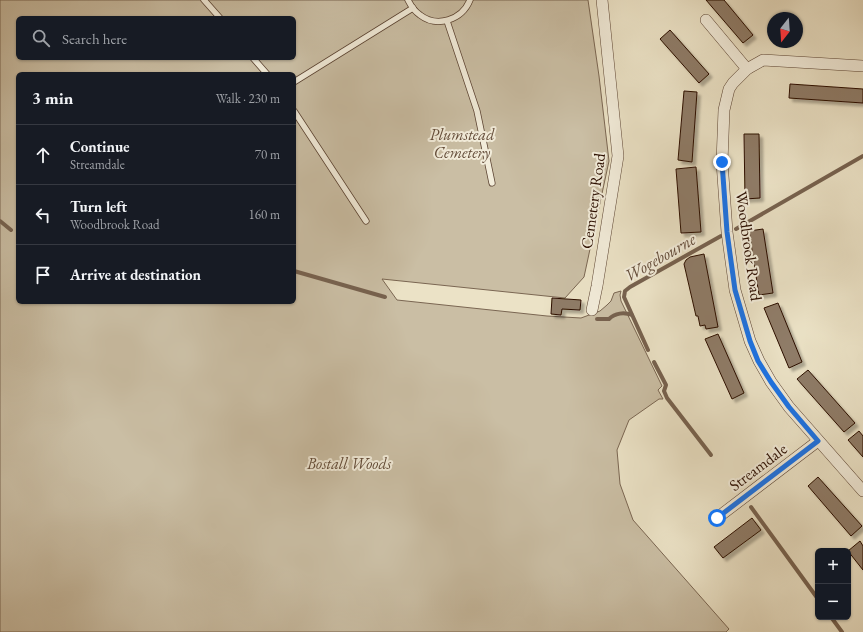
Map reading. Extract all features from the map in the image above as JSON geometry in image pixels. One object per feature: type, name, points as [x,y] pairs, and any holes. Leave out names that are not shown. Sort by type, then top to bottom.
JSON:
[{"type":"street","name":"Cemetery Road","points":[[592,310],[618,156],[602,0]]},
{"type":"street","points":[[706,20],[747,69]]},
{"type":"street","name":"Woodbrook Road","points":[[863,66],[763,60],[747,69],[729,89],[724,110],[722,162],[727,232],[735,290],[750,341],[758,361],[789,407],[863,491]]},
{"type":"street","name":"Streamdale","points":[[717,518],[818,441]]},
{"type":"lane","points":[[204,0],[218,16]]},
{"type":"lane","points":[[408,0],[419,15],[428,20],[438,22],[448,21],[456,17],[464,10],[470,0]]},
{"type":"lane","points":[[296,81],[413,8]]},
{"type":"lane","points":[[448,21],[477,111],[492,183]]},
{"type":"lane","points":[[255,60],[265,72]]},
{"type":"lane","points":[[296,114],[366,221]]},
{"type":"green space","name":"Bostall Woods","points":[[0,0],[588,0],[609,161],[584,277],[565,298],[382,279],[397,300],[547,316],[581,318],[600,311],[611,301],[614,293],[621,291],[621,301],[662,386],[658,390],[663,399],[659,399],[629,420],[617,450],[620,484],[633,520],[729,629],[726,632],[0,632]]},
{"type":"building","points":[[706,0],[724,0],[753,35],[743,43]]},
{"type":"building","points":[[670,30],[709,74],[699,83],[660,39]]},
{"type":"building","points":[[790,84],[863,89],[863,103],[789,98]]},
{"type":"building","points":[[684,91],[697,92],[692,162],[678,160]]},
{"type":"building","points":[[744,134],[759,134],[760,198],[745,199]]},
{"type":"building","points":[[696,167],[701,232],[681,233],[676,169]]},
{"type":"building","points":[[763,229],[773,293],[759,295],[749,231]]},
{"type":"building","points":[[704,254],[718,327],[706,329],[705,325],[700,326],[698,316],[696,316],[684,264],[690,257]]},
{"type":"building","points":[[552,298],[581,300],[580,310],[562,309],[561,315],[551,314]]},
{"type":"building","points":[[778,303],[802,362],[789,368],[764,308]]},
{"type":"building","points":[[718,334],[744,393],[732,399],[705,339]]},
{"type":"building","points":[[808,370],[855,423],[844,432],[797,379]]},
{"type":"building","points":[[859,431],[863,436],[863,457],[848,440]]},
{"type":"building","points":[[818,477],[862,526],[851,536],[808,486]]},
{"type":"building","points":[[752,518],[761,530],[723,558],[714,547]]},
{"type":"building","points":[[860,541],[863,546],[863,570],[851,555],[851,548]]},
{"type":"waterway","name":"Wogebourne","points":[[736,229],[863,156]]},
{"type":"waterway","points":[[0,221],[11,230]]},
{"type":"waterway","name":"Wogebourne","points":[[648,350],[624,297],[625,291],[721,236]]},
{"type":"waterway","points":[[296,272],[385,297]]},
{"type":"waterway","points":[[597,319],[609,319],[614,315],[620,314],[632,315]]},
{"type":"waterway","name":"Wogebourne","points":[[654,362],[666,385],[664,391],[667,398],[711,455]]},
{"type":"waterway","name":"Wogebourne","points":[[751,507],[815,595]]},
{"type":"waterway","name":"Wogebourne","points":[[833,620],[842,632]]},
{"type":"route","points":[[717,518],[818,441],[789,407],[771,382],[758,361],[750,341],[735,290],[727,232],[722,162]]},
{"type":"park label","name":"Plumstead Cemetery","points":[[462,143]]}]
